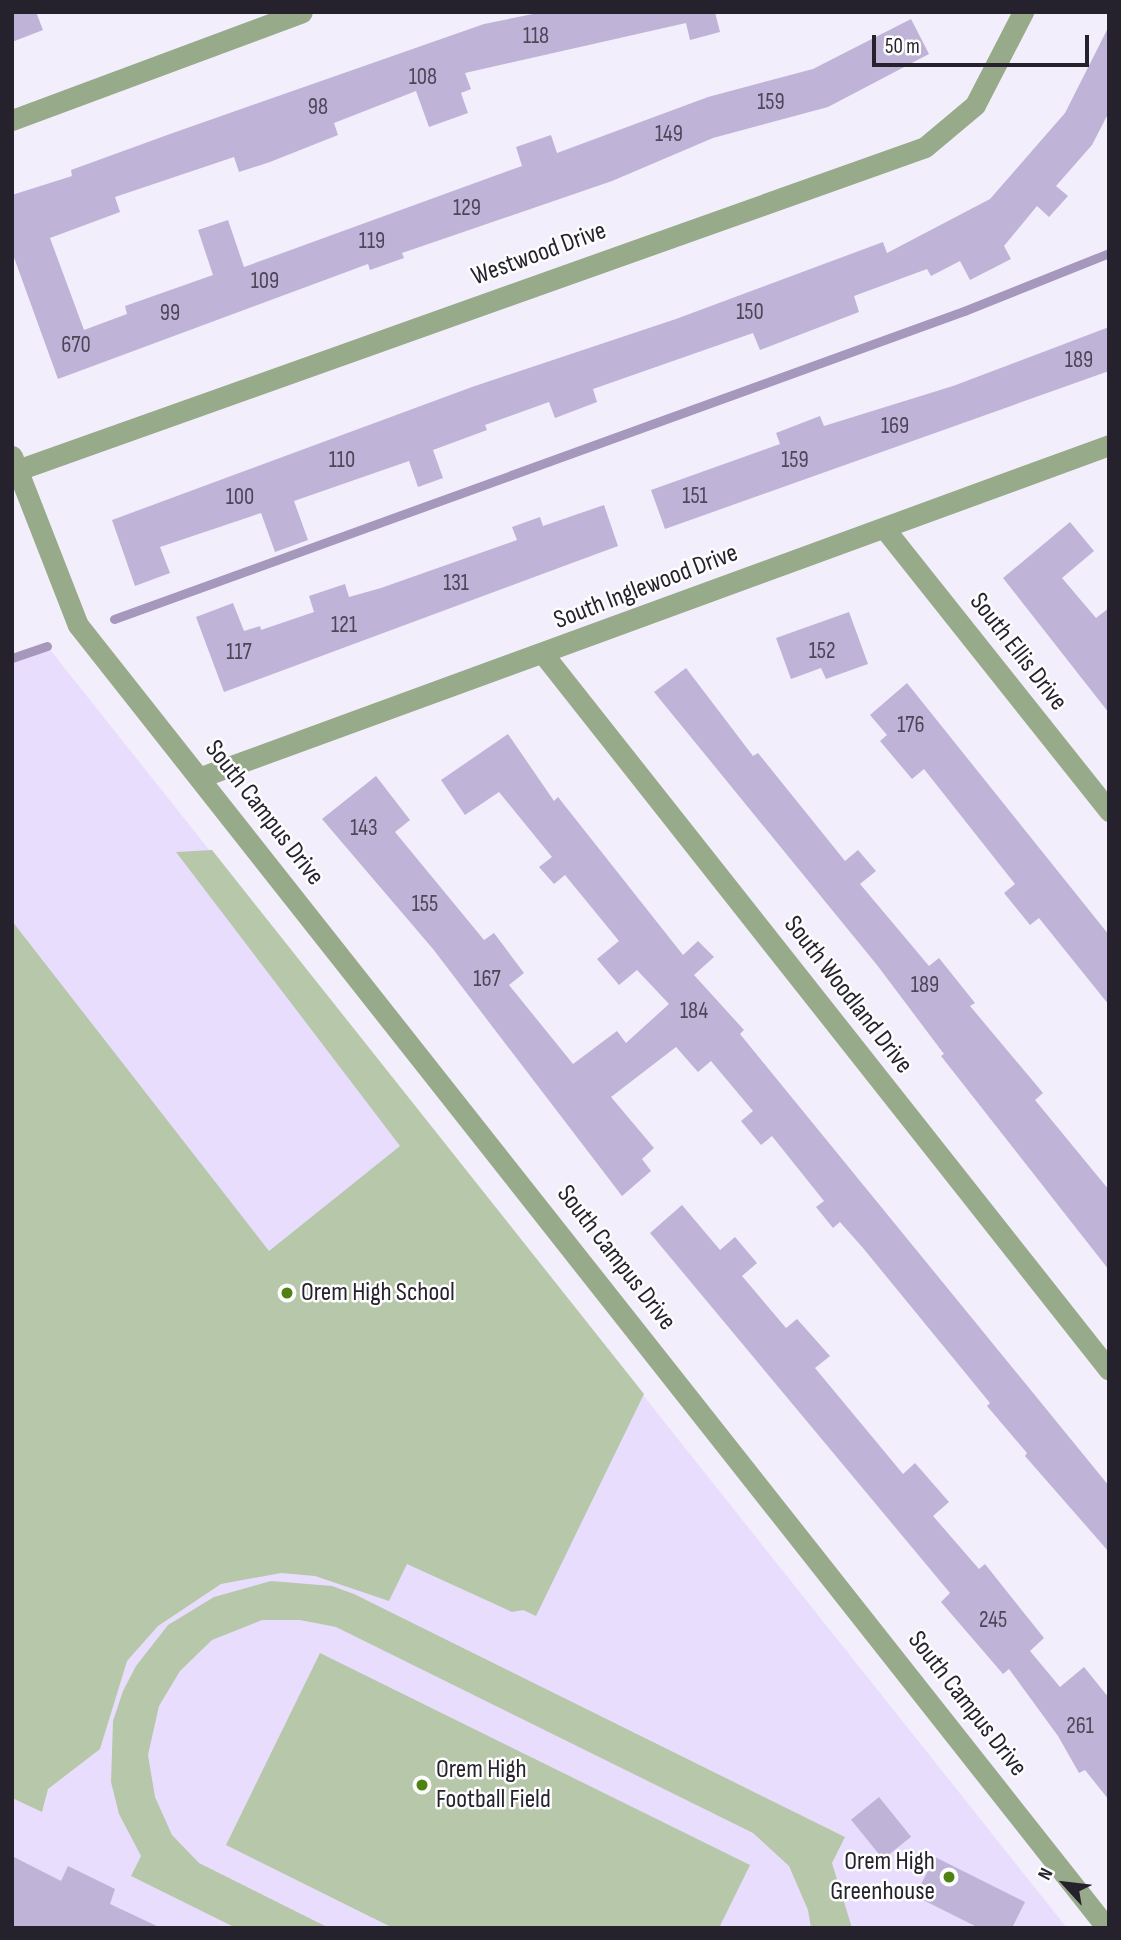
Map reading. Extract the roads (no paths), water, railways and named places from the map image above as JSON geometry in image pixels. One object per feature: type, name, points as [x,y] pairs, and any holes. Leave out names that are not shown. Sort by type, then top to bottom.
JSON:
[{"type":"street","points":[[12,120],[302,12]]},
{"type":"street","name":"Westwood Drive","points":[[14,466],[925,147],[975,105],[1023,12]]},
{"type":"street","name":"South Inglewood Drive","points":[[201,778],[544,655],[1109,445]]},
{"type":"street","name":"South Campus Drive","points":[[14,466],[78,625],[1107,1928]]},
{"type":"street","name":"South Ellis Drive","points":[[884,528],[1109,811]]},
{"type":"street","name":"South Woodland Drive","points":[[544,655],[1109,1370]]},
{"type":"waterway","points":[[114,619],[964,311],[1109,253]]},
{"type":"waterway","points":[[12,658],[47,646]]},
{"type":"place","name":"Orem High School","points":[[287,1293]]},
{"type":"place","name":"Orem High Football Field","points":[[422,1785]]},
{"type":"place","name":"Orem High Greenhouse","points":[[949,1877]]}]
